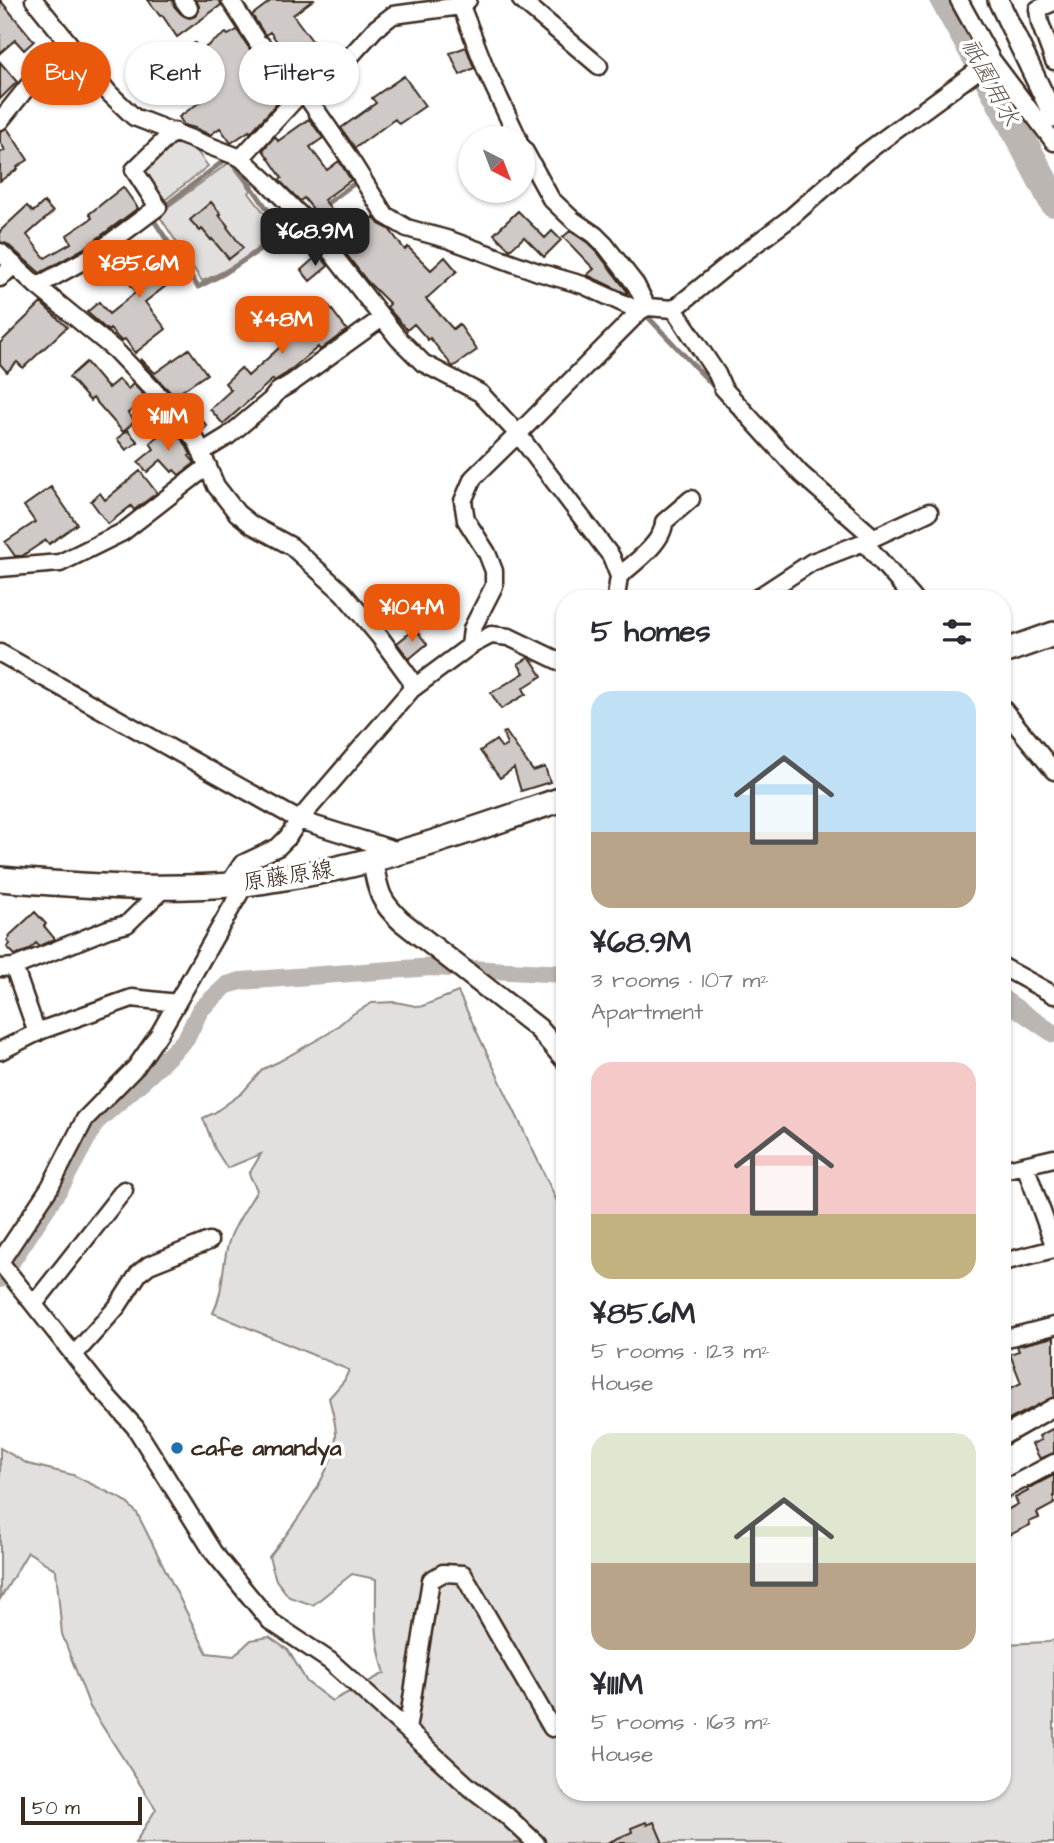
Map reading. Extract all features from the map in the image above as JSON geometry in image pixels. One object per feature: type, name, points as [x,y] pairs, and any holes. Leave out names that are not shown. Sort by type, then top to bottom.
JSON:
[{"type":"main road","points":[[1011,649],[1054,634]]},
{"type":"main road","name":"原藤原線","points":[[0,879],[87,886],[164,888],[237,885],[304,875],[372,860],[556,801]]},
{"type":"street","points":[[34,0],[109,93],[134,117],[156,149]]},
{"type":"street","points":[[230,0],[257,42]]},
{"type":"street","points":[[521,0],[599,66]]},
{"type":"street","points":[[959,0],[986,64],[1054,142]]},
{"type":"street","points":[[998,0],[1054,117]]},
{"type":"street","points":[[1054,2],[1038,9],[1040,23],[1054,61]]},
{"type":"street","points":[[359,47],[393,15],[464,3],[486,70],[512,126]]},
{"type":"street","points":[[0,121],[65,40]]},
{"type":"street","points":[[306,105],[350,159],[385,215],[407,228],[583,285],[644,309],[674,309],[789,219],[862,155],[986,64]]},
{"type":"street","points":[[241,158],[292,105]]},
{"type":"street","points":[[134,117],[241,158],[309,224],[398,338],[423,363],[480,393],[518,434],[611,556],[619,576],[617,590]]},
{"type":"street","points":[[37,286],[92,256],[158,207],[134,170],[174,131]]},
{"type":"street","points":[[536,172],[551,199],[605,245],[636,285],[644,309]]},
{"type":"street","points":[[0,252],[116,350],[168,405],[197,442],[216,486],[237,513],[252,525],[291,546],[343,593],[409,677],[412,689]]},
{"type":"street","points":[[0,278],[14,265]]},
{"type":"street","points":[[470,646],[472,629],[494,586],[494,571],[487,553],[466,520],[463,501],[473,478],[644,309]]},
{"type":"street","points":[[674,309],[717,374],[723,388],[801,474],[869,539],[907,590]]},
{"type":"street","points":[[0,568],[60,563],[123,532],[278,391],[382,318]]},
{"type":"street","points":[[619,576],[644,555],[664,530],[664,522],[691,499]]},
{"type":"street","points":[[769,590],[811,562],[929,512]]},
{"type":"street","points":[[536,1843],[506,1815],[468,1786],[330,1661],[270,1621],[213,1552],[135,1427],[100,1388],[0,1262],[50,1187],[85,1119],[136,1067],[159,1034],[237,885],[242,864],[278,847],[412,689],[470,646],[491,635],[509,637],[556,660]]},
{"type":"street","points":[[0,653],[299,820],[401,852]]},
{"type":"street","points":[[1011,719],[1054,771]]},
{"type":"street","points":[[372,860],[380,896],[387,907],[401,921],[538,1028],[556,1049]]},
{"type":"street","points":[[37,1033],[7,968],[127,923],[164,888]]},
{"type":"street","points":[[1011,971],[1054,995]]},
{"type":"street","points":[[0,1051],[37,1033],[132,998],[177,1003]]},
{"type":"street","points":[[1011,1168],[1054,1158]]},
{"type":"street","points":[[1011,1260],[1054,1247],[1046,1201],[1025,1165]]},
{"type":"street","points":[[34,1304],[124,1189]]},
{"type":"street","points":[[74,1355],[117,1307],[139,1273],[149,1265],[209,1241]]},
{"type":"street","points":[[1011,1337],[1054,1326]]},
{"type":"street","points":[[1011,1431],[1054,1407]]},
{"type":"street","points":[[1011,1486],[1054,1463]]},
{"type":"street","points":[[407,1730],[431,1580],[443,1573],[463,1574],[552,1728]]},
{"type":"shaded area","points":[[172,139],[196,150],[208,166],[160,204],[137,171]]},
{"type":"shaded area","points":[[230,162],[251,190],[249,193],[278,231],[242,260],[202,281],[158,214]]},
{"type":"shaded area","points":[[458,992],[556,1199],[556,1801],[1011,1801],[1011,1644],[1049,1642],[1054,1639],[1054,1843],[135,1843],[156,1809],[90,1707],[62,1634],[56,1570],[28,1552],[0,1599],[0,1448],[28,1464],[73,1475],[124,1500],[137,1513],[207,1653],[234,1656],[251,1640],[269,1637],[288,1650],[307,1682],[332,1701],[385,1673],[377,1638],[376,1579],[352,1574],[313,1605],[289,1597],[276,1580],[269,1557],[310,1499],[328,1465],[336,1435],[329,1398],[344,1381],[349,1370],[213,1313],[230,1238],[257,1190],[249,1174],[261,1154],[227,1168],[215,1149],[203,1118],[242,1093],[263,1069],[329,1033],[351,1015],[372,1003],[396,1002],[420,1007]]},
{"type":"building","points":[[0,0],[34,41],[21,42],[21,47],[15,40],[0,53]]},
{"type":"building","points":[[148,0],[173,0],[174,6],[181,14],[190,18],[196,16],[199,11],[196,0],[220,0],[221,5],[177,37]]},
{"type":"building","points":[[272,0],[313,0],[293,15],[313,42],[277,42],[270,32],[265,35],[252,15]]},
{"type":"building","points":[[237,30],[245,42],[239,42],[239,105],[276,105],[250,133],[249,131],[231,143],[220,128],[210,135],[184,125],[179,117],[196,105],[225,105],[225,42],[213,42],[226,33],[228,35]]},
{"type":"building","points":[[466,47],[474,68],[460,75],[450,53]]},
{"type":"building","points":[[0,62],[17,82],[0,99]]},
{"type":"building","points":[[404,76],[425,106],[399,124],[395,119],[355,148],[341,128],[376,103],[372,98]]},
{"type":"building","points":[[309,119],[323,138],[310,147],[327,170],[339,161],[351,180],[324,200],[336,215],[325,224],[304,198],[300,201],[279,180],[282,178],[263,150],[275,136],[278,141]]},
{"type":"building","points":[[7,128],[28,160],[0,181],[0,153],[5,150],[0,142],[0,131]]},
{"type":"building","points":[[123,187],[138,208],[86,247],[40,273],[7,244],[0,242],[0,231],[27,206],[33,212],[44,202],[53,212],[27,235],[45,258],[71,243],[67,235],[92,218],[89,214]]},
{"type":"building","points":[[211,202],[243,248],[229,259],[202,229],[200,231],[190,220]]},
{"type":"building","points":[[518,211],[545,238],[552,231],[561,240],[544,257],[524,237],[510,250],[494,234]]},
{"type":"building","points":[[374,217],[379,224],[389,229],[405,250],[408,247],[431,270],[445,257],[457,271],[426,299],[453,329],[459,324],[477,350],[453,367],[430,338],[428,340],[414,324],[407,330],[387,307],[390,304],[367,281],[339,245]]},
{"type":"building","points":[[570,231],[597,252],[627,294],[587,275],[594,269],[563,237]]},
{"type":"building","points":[[158,243],[179,276],[145,302],[166,329],[135,353],[125,339],[121,341],[87,312],[99,302],[109,314],[136,292],[120,271]]},
{"type":"building","points":[[319,254],[328,266],[310,281],[301,270]]},
{"type":"building","points":[[41,303],[67,327],[23,368],[17,362],[7,372],[0,364],[0,343]]},
{"type":"building","points":[[293,304],[300,313],[309,307],[316,316],[329,306],[347,330],[320,350],[318,347],[287,373],[274,381],[273,379],[223,424],[210,409],[231,390],[225,383],[241,368],[248,376],[290,338],[275,318]]},
{"type":"building","points":[[189,349],[207,374],[179,393],[207,426],[202,431],[176,398],[140,361],[141,359],[155,373]]},
{"type":"building","points":[[86,362],[108,388],[119,379],[128,389],[133,384],[147,398],[128,413],[135,421],[123,432],[93,398],[90,401],[69,377]]},
{"type":"building","points":[[170,425],[186,445],[191,455],[189,456],[195,463],[179,475],[174,470],[172,472],[161,460],[147,472],[138,462],[154,449],[150,443]]},
{"type":"building","points":[[127,430],[138,442],[126,450],[117,439]]},
{"type":"building","points":[[140,471],[157,493],[134,510],[131,506],[108,524],[91,501],[100,493],[105,500]]},
{"type":"building","points":[[51,487],[77,524],[49,544],[46,540],[22,556],[15,556],[5,542],[35,522],[24,506]]},
{"type":"building","points":[[415,629],[427,644],[409,659],[397,643]]},
{"type":"building","points":[[528,658],[542,676],[523,688],[526,694],[501,709],[491,693],[524,673],[518,664]]},
{"type":"building","points":[[506,732],[533,771],[545,767],[550,782],[521,791],[514,768],[500,778],[480,751],[496,740],[502,748],[507,745],[503,733]]},
{"type":"building","points":[[35,912],[55,939],[39,946],[36,943],[29,950],[15,955],[7,947],[10,944],[7,941],[9,936]]},
{"type":"building","points":[[1054,1337],[1054,1397],[1011,1419],[1011,1388],[1021,1383],[1011,1357],[1011,1354],[1019,1351],[1017,1346]]},
{"type":"building","points":[[1054,1428],[1054,1453],[1040,1459],[1032,1444],[1041,1440],[1039,1436]]},
{"type":"building","points":[[1054,1475],[1054,1504],[1037,1513],[1039,1518],[1029,1522],[1030,1525],[1011,1534],[1011,1508],[1018,1504],[1015,1498],[1028,1491],[1027,1489]]},
{"type":"building","points":[[646,1822],[647,1825],[654,1822],[663,1843],[607,1843],[632,1832],[631,1828]]},
{"type":"waterway","name":"祇園用水","points":[[945,0],[1054,202]]},
{"type":"waterway","points":[[162,208],[230,156],[284,233]]},
{"type":"waterway","points":[[310,216],[359,180]]},
{"type":"waterway","points":[[151,216],[198,287],[225,273],[301,222]]},
{"type":"waterway","points":[[647,316],[719,392]]},
{"type":"waterway","points":[[0,1279],[63,1183],[96,1122],[186,1039],[200,1010],[227,985],[241,981],[432,967],[556,974]]},
{"type":"waterway","points":[[1011,1004],[1054,1034]]},
{"type":"place","name":"cafe amandya","points":[[177,1448]]}]
